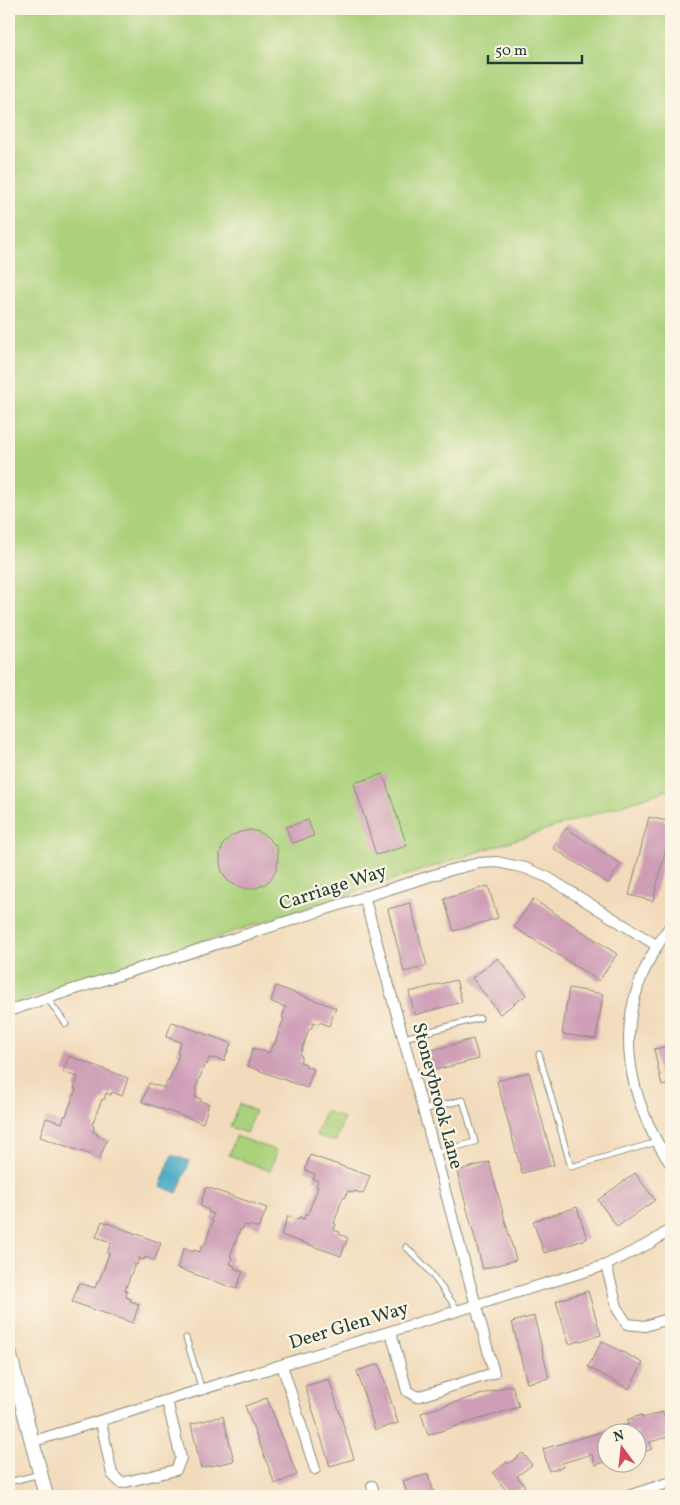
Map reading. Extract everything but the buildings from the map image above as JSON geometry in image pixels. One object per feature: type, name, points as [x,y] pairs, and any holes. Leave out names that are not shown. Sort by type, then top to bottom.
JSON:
[{"type":"street","name":"Carriage Way","points":[[9,1011],[461,866],[497,862],[526,868],[547,877],[656,946]]},
{"type":"street","name":"Stoneybrook Lane","points":[[364,896],[494,1373],[417,1397],[407,1390],[391,1332]]},
{"type":"street","points":[[671,925],[656,946],[636,991],[629,1032],[630,1062],[638,1098],[657,1142],[671,1165]]},
{"type":"street","name":"Deer Glen Way","points":[[31,1442],[606,1265],[652,1242],[671,1229]]},
{"type":"street","points":[[606,1265],[618,1310],[627,1324],[645,1326],[671,1318]]},
{"type":"street","points":[[9,1352],[46,1496]]},
{"type":"street","points":[[282,1365],[315,1469]]},
{"type":"street","points":[[101,1422],[112,1474],[121,1483],[176,1470],[182,1458],[167,1401]]},
{"type":"street","points":[[628,1496],[671,1482]]},
{"type":"lane","points":[[47,998],[66,1024]]},
{"type":"lane","points":[[404,1038],[480,1018]]},
{"type":"lane","points":[[538,1054],[571,1167],[657,1142]]},
{"type":"lane","points":[[423,1110],[463,1100],[475,1142],[435,1153]]},
{"type":"lane","points":[[406,1247],[427,1268],[458,1311]]},
{"type":"lane","points":[[186,1338],[202,1390]]},
{"type":"lane","points":[[9,1482],[40,1474]]},
{"type":"green space","points":[[9,9],[671,9],[671,789],[9,1005]]},
{"type":"green space","points":[[239,1104],[255,1111],[246,1133],[230,1127]]},
{"type":"green space","points":[[325,1111],[344,1118],[335,1142],[316,1135]]},
{"type":"green space","points":[[236,1136],[277,1151],[270,1171],[229,1155]]},
{"type":"water","points":[[172,1155],[190,1161],[177,1193],[160,1186]]}]
